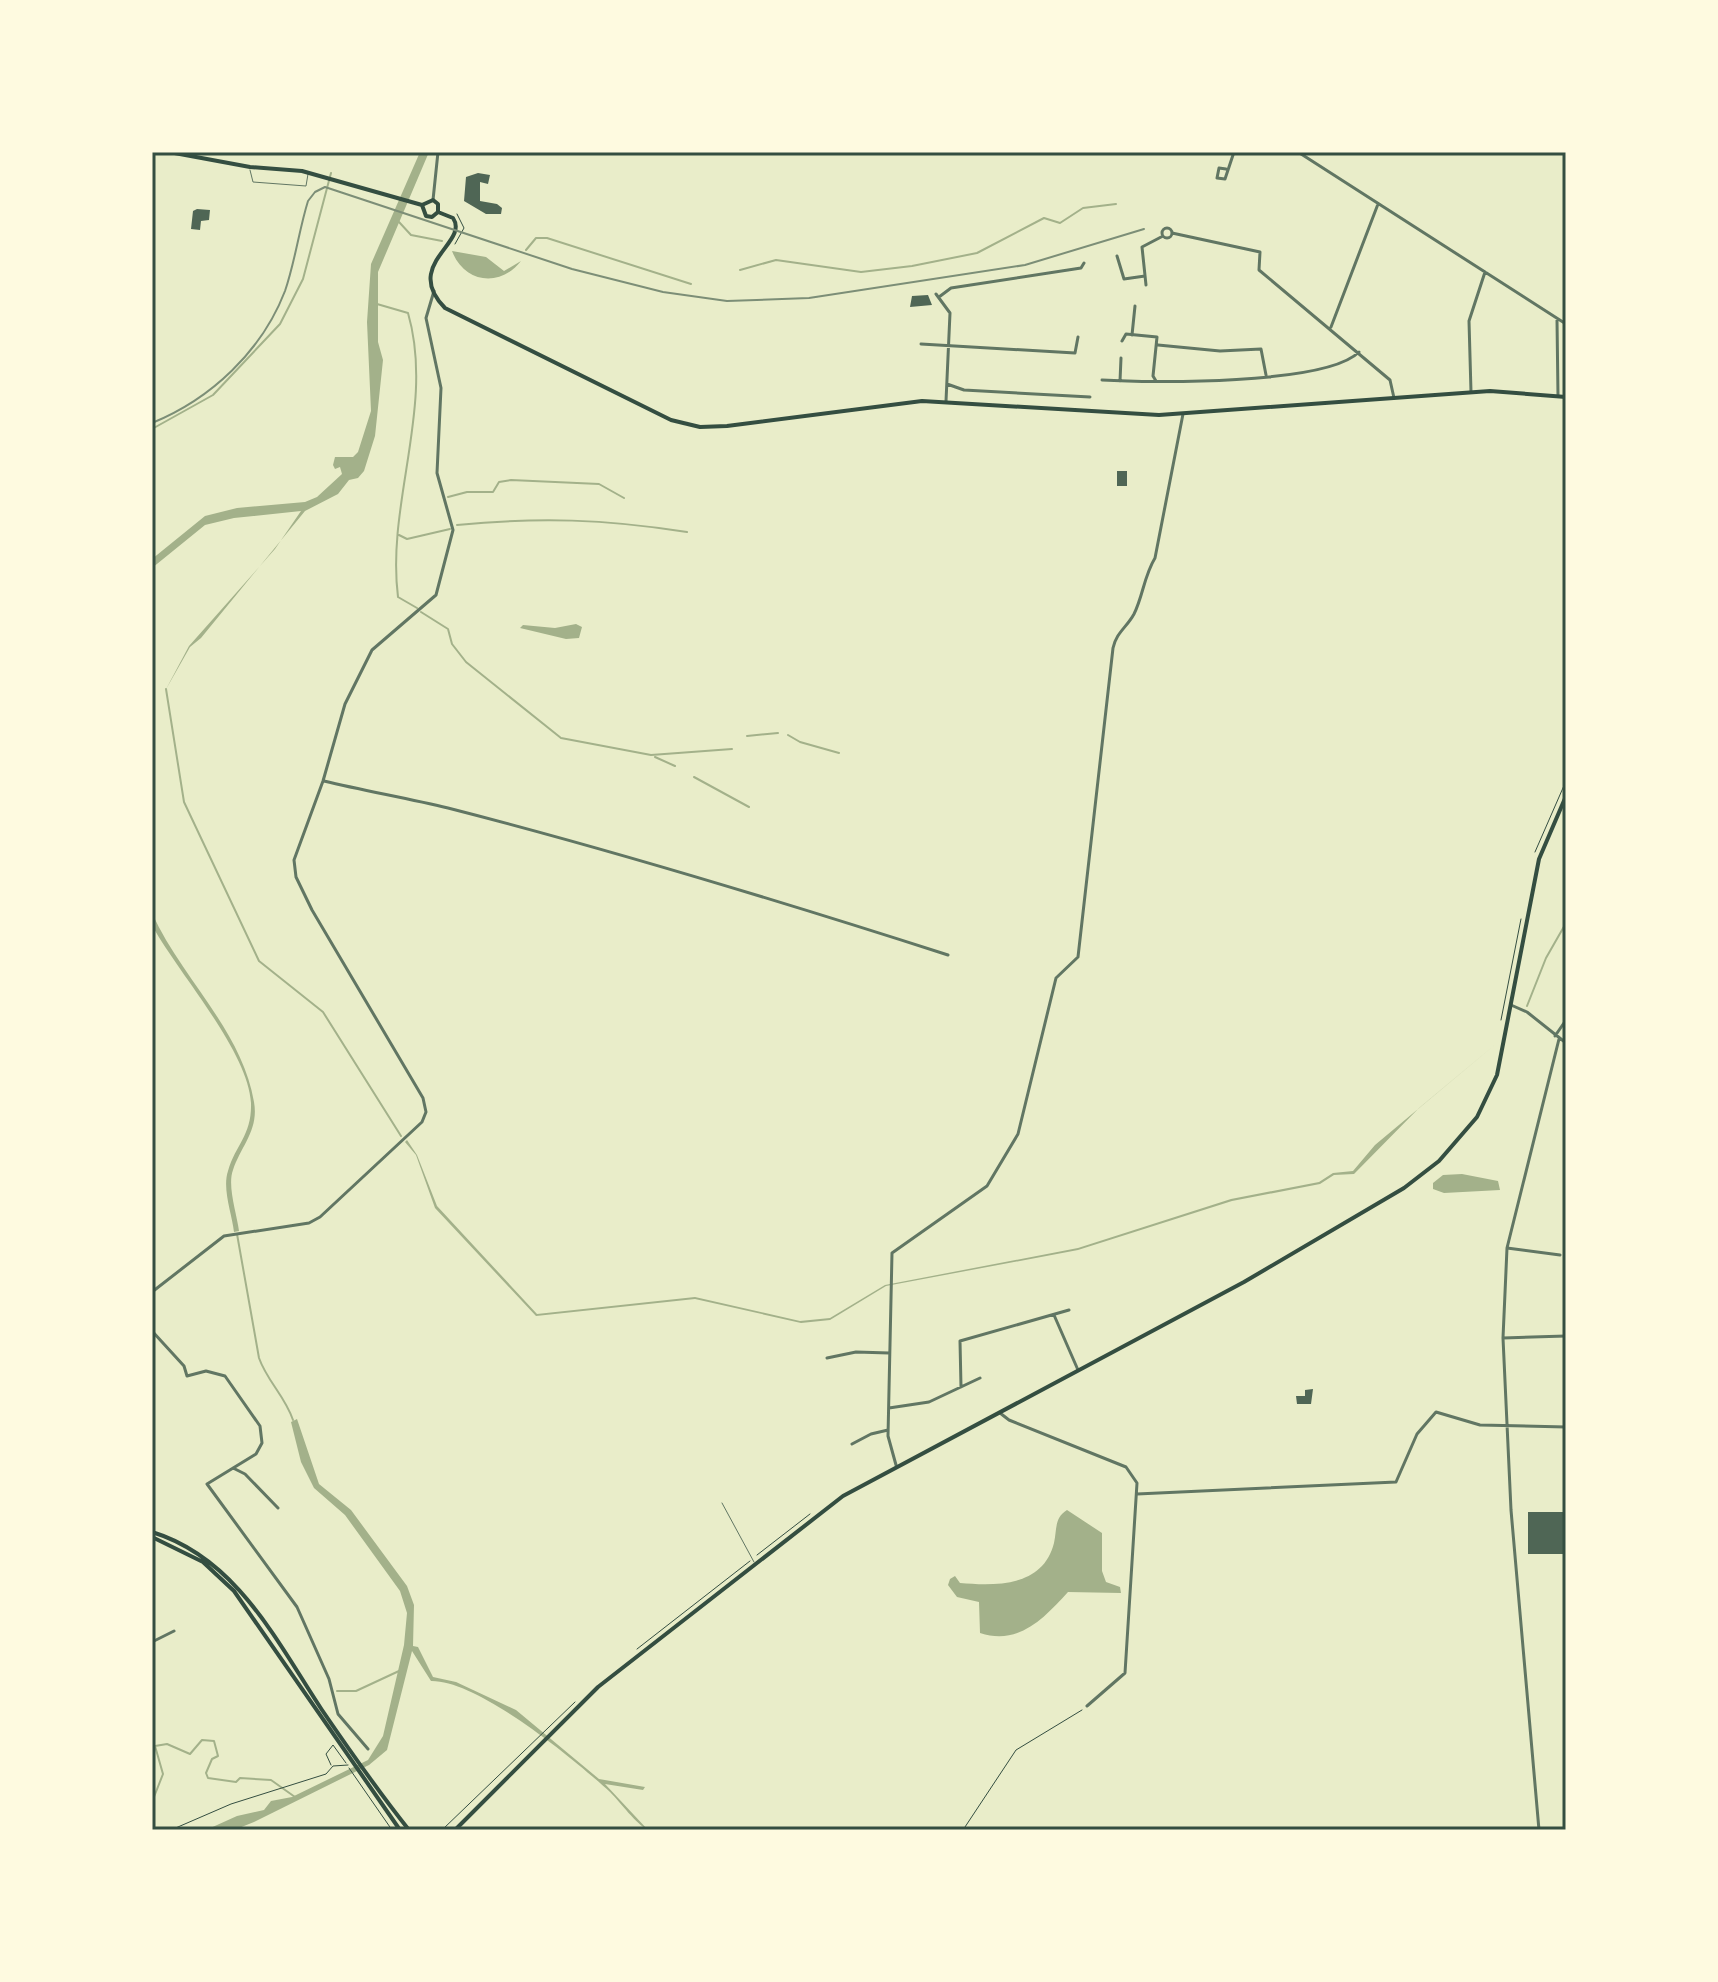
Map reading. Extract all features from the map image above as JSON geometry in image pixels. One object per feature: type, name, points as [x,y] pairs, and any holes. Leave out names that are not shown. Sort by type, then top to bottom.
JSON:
[{"type":"main road","points":[[169,152],[250,167],[308,173],[419,204],[433,200],[439,207],[438,212]]},
{"type":"main road","points":[[419,204],[423,214],[428,217],[438,212],[455,219],[458,230],[434,262],[434,291],[451,312],[659,414],[689,425],[727,426],[902,402],[1183,414],[1471,392],[1566,397]]},
{"type":"main road","points":[[455,1829],[538,1740],[598,1687],[754,1562],[843,1496],[1244,1282],[1428,1171],[1459,1141],[1484,1104],[1497,1075],[1540,853],[1566,796]]},
{"type":"main road","points":[[152,1535],[206,1558],[238,1587],[349,1759],[400,1830]]},
{"type":"main road","points":[[364,1781],[409,1830]]},
{"type":"street","points":[[433,200],[438,152]]},
{"type":"street","points":[[1226,169],[1232,165],[1234,152]]},
{"type":"street","points":[[1298,152],[1566,324]]},
{"type":"street","points":[[1331,327],[1379,203]]},
{"type":"street","points":[[1163,236],[1165,228],[1172,233],[1259,251],[1259,270],[1315,319],[1331,327],[1390,380],[1394,398]]},
{"type":"street","points":[[1146,285],[1142,247],[1163,236],[1170,237],[1172,233]]},
{"type":"street","points":[[1117,256],[1124,279],[1145,276]]},
{"type":"street","points":[[946,402],[950,311],[938,295],[951,288],[1081,268],[1084,263]]},
{"type":"street","points":[[1471,392],[1469,321],[1485,272]]},
{"type":"street","points":[[152,1292],[227,1235],[309,1223],[320,1217],[422,1122],[426,1112],[423,1098],[312,910],[296,877],[295,852],[323,781],[345,704],[361,668],[372,650],[394,628],[414,616],[436,595],[453,530],[437,473],[441,388],[426,318],[434,291]]},
{"type":"street","points":[[1132,335],[1135,306]]},
{"type":"street","points":[[1557,318],[1558,396]]},
{"type":"street","points":[[1122,341],[1126,334],[1157,337],[1153,376],[1156,381]]},
{"type":"street","points":[[921,344],[1075,353],[1078,337]]},
{"type":"street","points":[[1158,345],[1220,351],[1261,349],[1266,375]]},
{"type":"street","points":[[1102,380],[1156,381],[1266,375],[1338,366],[1359,352]]},
{"type":"street","points":[[1120,381],[1121,358]]},
{"type":"street","points":[[947,384],[964,390],[1090,397]]},
{"type":"street","points":[[896,1465],[888,1430],[890,1284],[895,1249],[984,1190],[1018,1134],[1056,978],[1078,957],[1113,648],[1117,635],[1135,611],[1145,574],[1155,558],[1183,414]]},
{"type":"street","points":[[323,781],[522,829],[826,916],[948,955]]},
{"type":"street","points":[[1511,1005],[1527,1012],[1566,1043]]},
{"type":"street","points":[[1555,1036],[1566,1020]]},
{"type":"street","points":[[1539,1830],[1507,1426],[1503,1338],[1507,1248],[1559,1039]]},
{"type":"street","points":[[1507,1248],[1563,1256]]},
{"type":"street","points":[[961,1387],[960,1341],[1069,1310]]},
{"type":"street","points":[[1054,1315],[1078,1370]]},
{"type":"street","points":[[152,1331],[184,1366],[187,1376],[206,1371],[225,1376],[260,1426],[260,1449],[207,1484],[297,1607],[329,1679],[338,1714],[368,1749]]},
{"type":"street","points":[[1503,1338],[1566,1336]]},
{"type":"street","points":[[827,1358],[856,1352],[889,1353]]},
{"type":"street","points":[[889,1408],[923,1404],[980,1378]]},
{"type":"street","points":[[1137,1494],[1391,1483],[1399,1479],[1410,1446],[1432,1414],[1440,1412],[1471,1423],[1566,1427]]},
{"type":"street","points":[[1000,1413],[1009,1420],[1126,1467],[1135,1478],[1137,1494],[1125,1673],[1087,1706]]},
{"type":"street","points":[[852,1444],[871,1434],[888,1430]]},
{"type":"street","points":[[233,1468],[245,1474],[278,1508]]},
{"type":"street","points":[[152,1642],[174,1631]]},
{"type":"lane","points":[[250,167],[253,182],[306,186],[308,173]]},
{"type":"lane","points":[[722,1503],[754,1562]]},
{"type":"path","points":[[1501,1033],[1513,953]]},
{"type":"path","points":[[1505,994],[1513,996]]},
{"type":"path","points":[[1501,1017],[1509,1019]]},
{"type":"path","points":[[963,1830],[1011,1756],[1087,1706]]},
{"type":"path","points":[[442,1830],[548,1731]]},
{"type":"path","points":[[333,1766],[326,1754],[333,1745],[349,1759],[392,1830]]},
{"type":"path","points":[[333,1766],[345,1767]]},
{"type":"path","points":[[171,1830],[231,1804],[326,1774],[333,1766]]},
{"type":"shaded area","points":[[420,152],[429,152],[378,272],[378,342],[383,360],[375,436],[364,471],[358,478],[349,480],[338,494],[305,511],[281,541],[301,511],[234,518],[205,525],[152,568],[152,559],[205,516],[237,508],[305,502],[317,497],[342,474],[340,467],[335,469],[333,465],[335,457],[353,457],[358,452],[371,411],[367,322],[371,264]]},
{"type":"shaded area","points":[[452,251],[486,257],[504,271],[521,261],[503,275],[483,278],[465,270]]},
{"type":"shaded area","points":[[260,566],[201,638],[190,647],[165,691],[189,646]]},
{"type":"shaded area","points":[[576,624],[582,627],[579,638],[566,639],[520,628],[523,625],[555,628]]},
{"type":"shaded area","points":[[152,913],[178,960],[224,1028],[247,1076],[254,1102],[254,1121],[231,1177],[239,1231],[234,1232],[226,1178],[251,1114],[247,1082],[226,1037],[153,927]]},
{"type":"shaded area","points":[[1418,1109],[1354,1174],[1334,1175],[1320,1184],[1232,1201],[1078,1250],[886,1286],[830,1320],[801,1323],[695,1299],[536,1316],[435,1208],[416,1155],[405,1142],[407,1140],[417,1155],[437,1206],[537,1314],[695,1297],[800,1321],[830,1318],[885,1285],[1078,1248],[1231,1199],[1319,1182],[1333,1173],[1353,1171],[1375,1145]]},
{"type":"shaded area","points":[[1462,1174],[1498,1181],[1500,1190],[1444,1193],[1433,1189],[1433,1183],[1443,1175]]},
{"type":"shaded area","points":[[297,1419],[319,1484],[351,1510],[407,1586],[414,1605],[413,1646],[418,1647],[433,1677],[456,1682],[516,1710],[599,1779],[645,1787],[643,1790],[605,1784],[648,1830],[594,1778],[525,1724],[474,1693],[451,1684],[431,1681],[412,1651],[387,1750],[369,1765],[254,1822],[234,1830],[206,1830],[237,1816],[264,1810],[271,1801],[292,1797],[368,1760],[383,1736],[404,1645],[407,1613],[400,1591],[345,1515],[314,1488],[301,1462],[291,1422]]},
{"type":"shaded area","points":[[1067,1510],[1102,1533],[1102,1571],[1106,1582],[1120,1587],[1121,1593],[1068,1592],[1040,1620],[1019,1633],[994,1636],[980,1633],[979,1602],[957,1597],[948,1585],[950,1579],[955,1576],[960,1583],[988,1584],[1016,1581],[1029,1576],[1048,1557],[1058,1521]]},
{"type":"building","points":[[478,173],[490,175],[488,184],[480,182],[480,201],[497,204],[502,208],[501,214],[486,214],[464,201],[466,177]]},
{"type":"building","points":[[210,210],[209,220],[201,221],[200,230],[191,229],[193,211]]},
{"type":"building","points":[[928,295],[932,305],[910,307],[912,296]]},
{"type":"building","points":[[1117,471],[1127,471],[1127,486],[1117,486]]},
{"type":"building","points":[[1313,1389],[1311,1404],[1297,1404],[1296,1396],[1305,1396],[1305,1390]]},
{"type":"building","points":[[1528,1512],[1566,1512],[1566,1554],[1528,1554]]},
{"type":"waterway","points":[[152,429],[213,395],[280,324],[303,279],[331,173]]},
{"type":"waterway","points":[[740,270],[776,260],[861,272],[912,266],[977,253],[1044,218],[1060,223],[1083,208],[1116,204]]},
{"type":"waterway","points":[[399,222],[411,235],[442,241]]},
{"type":"waterway","points":[[526,250],[536,238],[547,238],[691,284]]},
{"type":"waterway","points":[[377,304],[408,313],[415,348],[414,419],[398,526],[396,562],[398,597],[417,608]]},
{"type":"waterway","points":[[448,497],[467,492],[493,492],[499,482],[511,480],[599,484],[624,498]]},
{"type":"waterway","points":[[457,525],[572,521],[687,532]]},
{"type":"waterway","points":[[399,535],[407,539],[450,529]]},
{"type":"waterway","points":[[421,612],[448,629],[452,644],[466,662],[561,738],[651,755],[732,749]]},
{"type":"waterway","points":[[166,689],[184,802],[259,961],[323,1012],[401,1136]]},
{"type":"waterway","points":[[747,736],[778,733]]},
{"type":"waterway","points":[[788,735],[800,742],[839,753]]},
{"type":"waterway","points":[[655,757],[675,766]]},
{"type":"waterway","points":[[694,777],[749,807]]},
{"type":"waterway","points":[[1527,1006],[1546,958],[1566,923]]},
{"type":"waterway","points":[[237,1234],[259,1358],[293,1420]]},
{"type":"waterway","points":[[337,1691],[356,1691],[399,1671]]},
{"type":"waterway","points":[[152,1802],[163,1774],[155,1746],[167,1744],[190,1754],[202,1740],[214,1741],[218,1756],[212,1759],[206,1773],[208,1778],[236,1782],[240,1778],[271,1780],[295,1797]]},
{"type":"tram line","points":[[152,423],[214,387],[263,334],[285,291],[308,201],[315,192],[325,187],[572,269],[663,292],[727,301],[809,298],[1025,265],[1144,229]]}]
